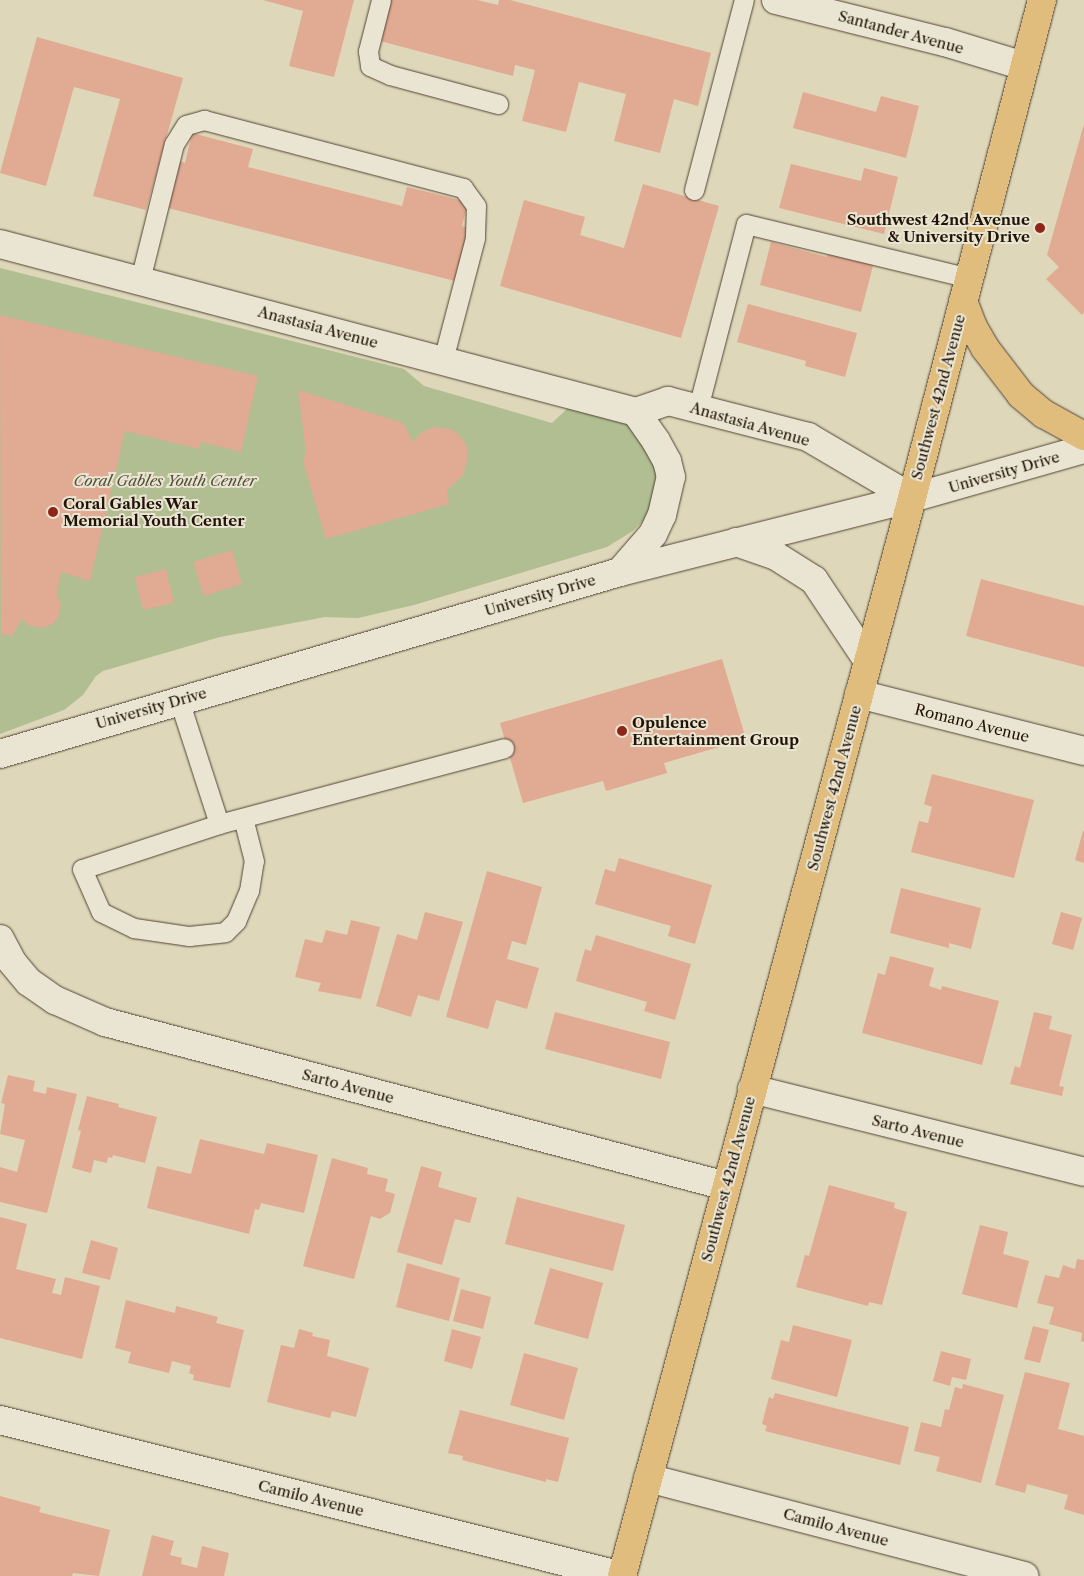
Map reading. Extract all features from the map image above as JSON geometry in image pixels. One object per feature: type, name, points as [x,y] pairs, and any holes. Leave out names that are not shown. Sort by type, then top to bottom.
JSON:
[{"type":"main road","name":"Southwest 42nd Avenue","points":[[622,1576],[912,498],[1042,0]]},
{"type":"main road","points":[[966,289],[973,327],[985,348],[1021,395],[1044,414],[1084,436]]},
{"type":"street","name":"Santander Avenue","points":[[776,0],[945,42],[1024,66]]},
{"type":"street","name":"Anastasia Avenue","points":[[0,244],[636,412],[668,401],[808,437],[912,498]]},
{"type":"street","points":[[620,572],[653,534],[662,515],[671,477],[667,461],[636,412]]},
{"type":"street","name":"University Drive","points":[[4,750],[620,572],[912,498],[1084,449]]},
{"type":"street","points":[[736,542],[776,556],[814,580],[868,661]]},
{"type":"street","name":"Romano Avenue","points":[[859,694],[1084,751]]},
{"type":"street","name":"Sarto Avenue","points":[[0,939],[12,962],[29,982],[55,1000],[105,1022],[726,1186]]},
{"type":"street","name":"Sarto Avenue","points":[[752,1089],[1084,1172]]},
{"type":"street","name":"Camilo Avenue","points":[[0,1420],[622,1576]]},
{"type":"street","name":"Camilo Avenue","points":[[648,1478],[1024,1576]]},
{"type":"lane","points":[[382,0],[368,51],[370,66],[390,75],[498,104]]},
{"type":"lane","points":[[694,190],[744,0]]},
{"type":"lane","points":[[140,280],[174,144],[186,125],[204,120],[463,188],[476,206],[475,238],[443,360]]},
{"type":"lane","points":[[698,408],[746,224],[966,289]]},
{"type":"lane","points":[[179,700],[219,824]]},
{"type":"lane","points":[[243,818],[254,860],[249,891],[236,921],[225,932],[189,936],[134,928],[101,912],[82,869],[219,824],[504,748]]},
{"type":"green space","name":"Coral Gables Youth Center","points":[[0,268],[404,369],[424,386],[552,423],[570,406],[613,415],[634,429],[644,442],[659,478],[658,490],[647,517],[633,531],[607,547],[414,605],[358,618],[325,617],[220,637],[103,671],[96,676],[83,695],[64,710],[0,734]]},
{"type":"building","points":[[263,0],[354,0],[334,77],[289,66],[303,11]]},
{"type":"building","points":[[390,0],[477,0],[498,5],[499,0],[510,0],[711,53],[698,106],[674,99],[660,153],[614,141],[626,94],[579,82],[566,132],[522,121],[535,70],[515,65],[513,76],[380,41]]},
{"type":"building","points":[[37,37],[183,78],[146,210],[93,196],[120,99],[74,87],[46,186],[0,173]]},
{"type":"building","points":[[803,92],[876,112],[881,96],[919,106],[906,158],[793,128]]},
{"type":"building","points":[[1084,124],[1084,312],[1082,315],[1046,279],[1059,267],[1047,255]]},
{"type":"building","points":[[192,133],[253,149],[248,167],[402,206],[407,187],[468,202],[462,226],[473,229],[459,282],[164,207],[176,160],[185,163]]},
{"type":"building","points":[[791,164],[861,181],[864,168],[898,177],[884,234],[779,208]]},
{"type":"building","points":[[643,184],[719,206],[681,338],[500,286],[524,200],[585,217],[580,235],[624,248]]},
{"type":"building","points":[[771,242],[827,257],[830,246],[875,258],[861,312],[760,285]]},
{"type":"building","points":[[748,304],[857,333],[845,377],[805,366],[806,361],[737,342]]},
{"type":"building","name":"Coral Gables War Memorial Youth Center","points":[[0,315],[258,376],[241,452],[201,442],[199,449],[125,431],[90,581],[61,572],[57,594],[61,604],[58,618],[53,624],[43,628],[28,625],[22,618],[12,636],[3,634],[1,644]]},
{"type":"building","points":[[298,390],[403,423],[413,442],[422,432],[434,427],[451,429],[458,434],[466,444],[468,457],[463,475],[447,490],[449,504],[326,539],[303,461],[306,453]]},
{"type":"building","points":[[232,550],[242,584],[204,596],[193,562]]},
{"type":"building","points":[[166,569],[174,603],[143,610],[135,577]]},
{"type":"building","points":[[981,579],[1084,606],[1084,667],[966,636]]},
{"type":"building","points":[[722,659],[746,739],[664,763],[667,773],[606,791],[603,781],[523,803],[500,723]]},
{"type":"building","points":[[932,774],[1034,800],[1014,878],[911,852],[919,821],[928,823],[932,807],[924,804]]},
{"type":"building","points":[[1084,831],[1084,863],[1075,860]]},
{"type":"building","points":[[619,858],[712,885],[695,944],[668,936],[671,926],[595,904],[605,869],[615,872]]},
{"type":"building","points":[[487,871],[542,887],[526,945],[512,941],[507,959],[539,968],[527,1009],[496,1000],[488,1029],[446,1017]]},
{"type":"building","points":[[901,888],[981,908],[971,949],[949,943],[949,948],[890,933]]},
{"type":"building","points":[[425,912],[463,922],[439,1001],[418,995],[411,1017],[376,1006],[397,934],[417,940]]},
{"type":"building","points":[[1061,912],[1082,918],[1073,950],[1052,944]]},
{"type":"building","points":[[351,920],[380,927],[361,999],[318,991],[321,983],[295,977],[305,939],[322,943],[326,930],[347,935]]},
{"type":"building","points":[[596,935],[691,964],[675,1020],[644,1011],[647,1002],[576,981],[585,949],[591,951]]},
{"type":"building","points":[[890,956],[934,968],[929,986],[941,990],[942,986],[999,1001],[982,1065],[862,1033],[878,973],[885,975]]},
{"type":"building","points":[[555,1012],[670,1042],[661,1079],[545,1049]]},
{"type":"building","points":[[1034,1012],[1052,1016],[1049,1029],[1072,1035],[1059,1086],[1064,1087],[1062,1096],[1010,1084],[1015,1066],[1020,1068]]},
{"type":"building","points":[[8,1075],[35,1081],[33,1091],[46,1094],[47,1087],[77,1094],[47,1213],[0,1202],[0,1167],[17,1172],[25,1140],[0,1134],[5,1104],[1,1103]]},
{"type":"building","points":[[87,1096],[119,1104],[118,1107],[157,1117],[145,1163],[113,1155],[112,1158],[108,1157],[107,1163],[94,1160],[91,1173],[72,1168],[81,1131],[78,1130]]},
{"type":"building","points":[[200,1139],[264,1154],[267,1143],[318,1155],[304,1213],[261,1203],[259,1210],[255,1209],[249,1234],[147,1208],[157,1166],[191,1174]]},
{"type":"building","points":[[332,1158],[368,1168],[367,1174],[388,1179],[385,1191],[395,1194],[390,1213],[380,1219],[371,1216],[354,1279],[303,1266]]},
{"type":"building","points":[[421,1166],[442,1172],[438,1187],[477,1198],[470,1223],[455,1219],[442,1265],[397,1252]]},
{"type":"building","points":[[829,1185],[895,1203],[894,1208],[907,1212],[882,1305],[869,1302],[868,1306],[796,1287],[805,1255],[809,1256]]},
{"type":"building","points":[[517,1197],[625,1225],[613,1271],[505,1244]]},
{"type":"building","points":[[0,1217],[27,1224],[16,1269],[56,1279],[52,1293],[61,1295],[65,1277],[100,1286],[82,1359],[0,1338]]},
{"type":"building","points":[[980,1225],[1008,1232],[1003,1254],[1029,1261],[1017,1308],[962,1294]]},
{"type":"building","points":[[91,1240],[118,1248],[110,1280],[82,1273]]},
{"type":"building","points":[[1077,1259],[1084,1260],[1084,1342],[1081,1341],[1082,1333],[1049,1324],[1054,1307],[1037,1303],[1045,1275],[1059,1278],[1063,1265],[1075,1269]]},
{"type":"building","points":[[407,1263],[460,1278],[449,1321],[396,1307]]},
{"type":"building","points":[[550,1268],[603,1283],[588,1339],[534,1324]]},
{"type":"building","points":[[461,1289],[491,1297],[483,1329],[453,1321]]},
{"type":"building","points":[[126,1300],[175,1313],[176,1306],[218,1317],[216,1323],[244,1330],[230,1388],[193,1380],[194,1375],[189,1373],[191,1366],[172,1361],[169,1373],[128,1363],[131,1352],[115,1348]]},
{"type":"building","points":[[793,1325],[852,1340],[837,1397],[771,1379],[781,1340],[789,1342]]},
{"type":"building","points":[[1033,1326],[1049,1330],[1040,1363],[1024,1359]]},
{"type":"building","points":[[299,1329],[313,1333],[312,1336],[330,1340],[327,1356],[369,1368],[356,1417],[332,1411],[330,1418],[267,1402],[281,1345],[294,1348]]},
{"type":"building","points":[[452,1329],[481,1337],[472,1369],[444,1361]]},
{"type":"building","points":[[941,1351],[971,1359],[966,1380],[952,1377],[950,1386],[933,1381]]},
{"type":"building","points":[[524,1353],[578,1368],[564,1420],[510,1405]]},
{"type":"building","points":[[1025,1372],[1070,1383],[1058,1429],[1084,1436],[1084,1515],[1064,1509],[1068,1495],[1027,1484],[1025,1493],[995,1485]]},
{"type":"building","points":[[963,1384],[1004,1395],[981,1483],[936,1471],[940,1457],[914,1451],[921,1422],[941,1427],[945,1409],[949,1410],[955,1387],[962,1389]]},
{"type":"building","points":[[775,1393],[909,1427],[900,1465],[765,1431],[767,1426],[762,1424],[769,1397],[773,1399]]},
{"type":"building","points":[[460,1410],[569,1438],[558,1482],[546,1479],[546,1482],[462,1460],[463,1456],[448,1453]]},
{"type":"building","points":[[0,1496],[41,1507],[39,1512],[110,1530],[99,1576],[73,1573],[72,1576],[0,1576]]},
{"type":"building","points":[[152,1535],[174,1541],[170,1555],[182,1558],[181,1564],[197,1568],[202,1546],[229,1553],[224,1576],[142,1576]]},
{"type":"place","name":"Southwest 42nd Avenue & University Drive","points":[[1040,228]]},
{"type":"place","name":"Coral Gables War Memorial Youth Center","points":[[53,512]]},
{"type":"place","name":"Opulence Entertainment Group","points":[[622,731]]}]
